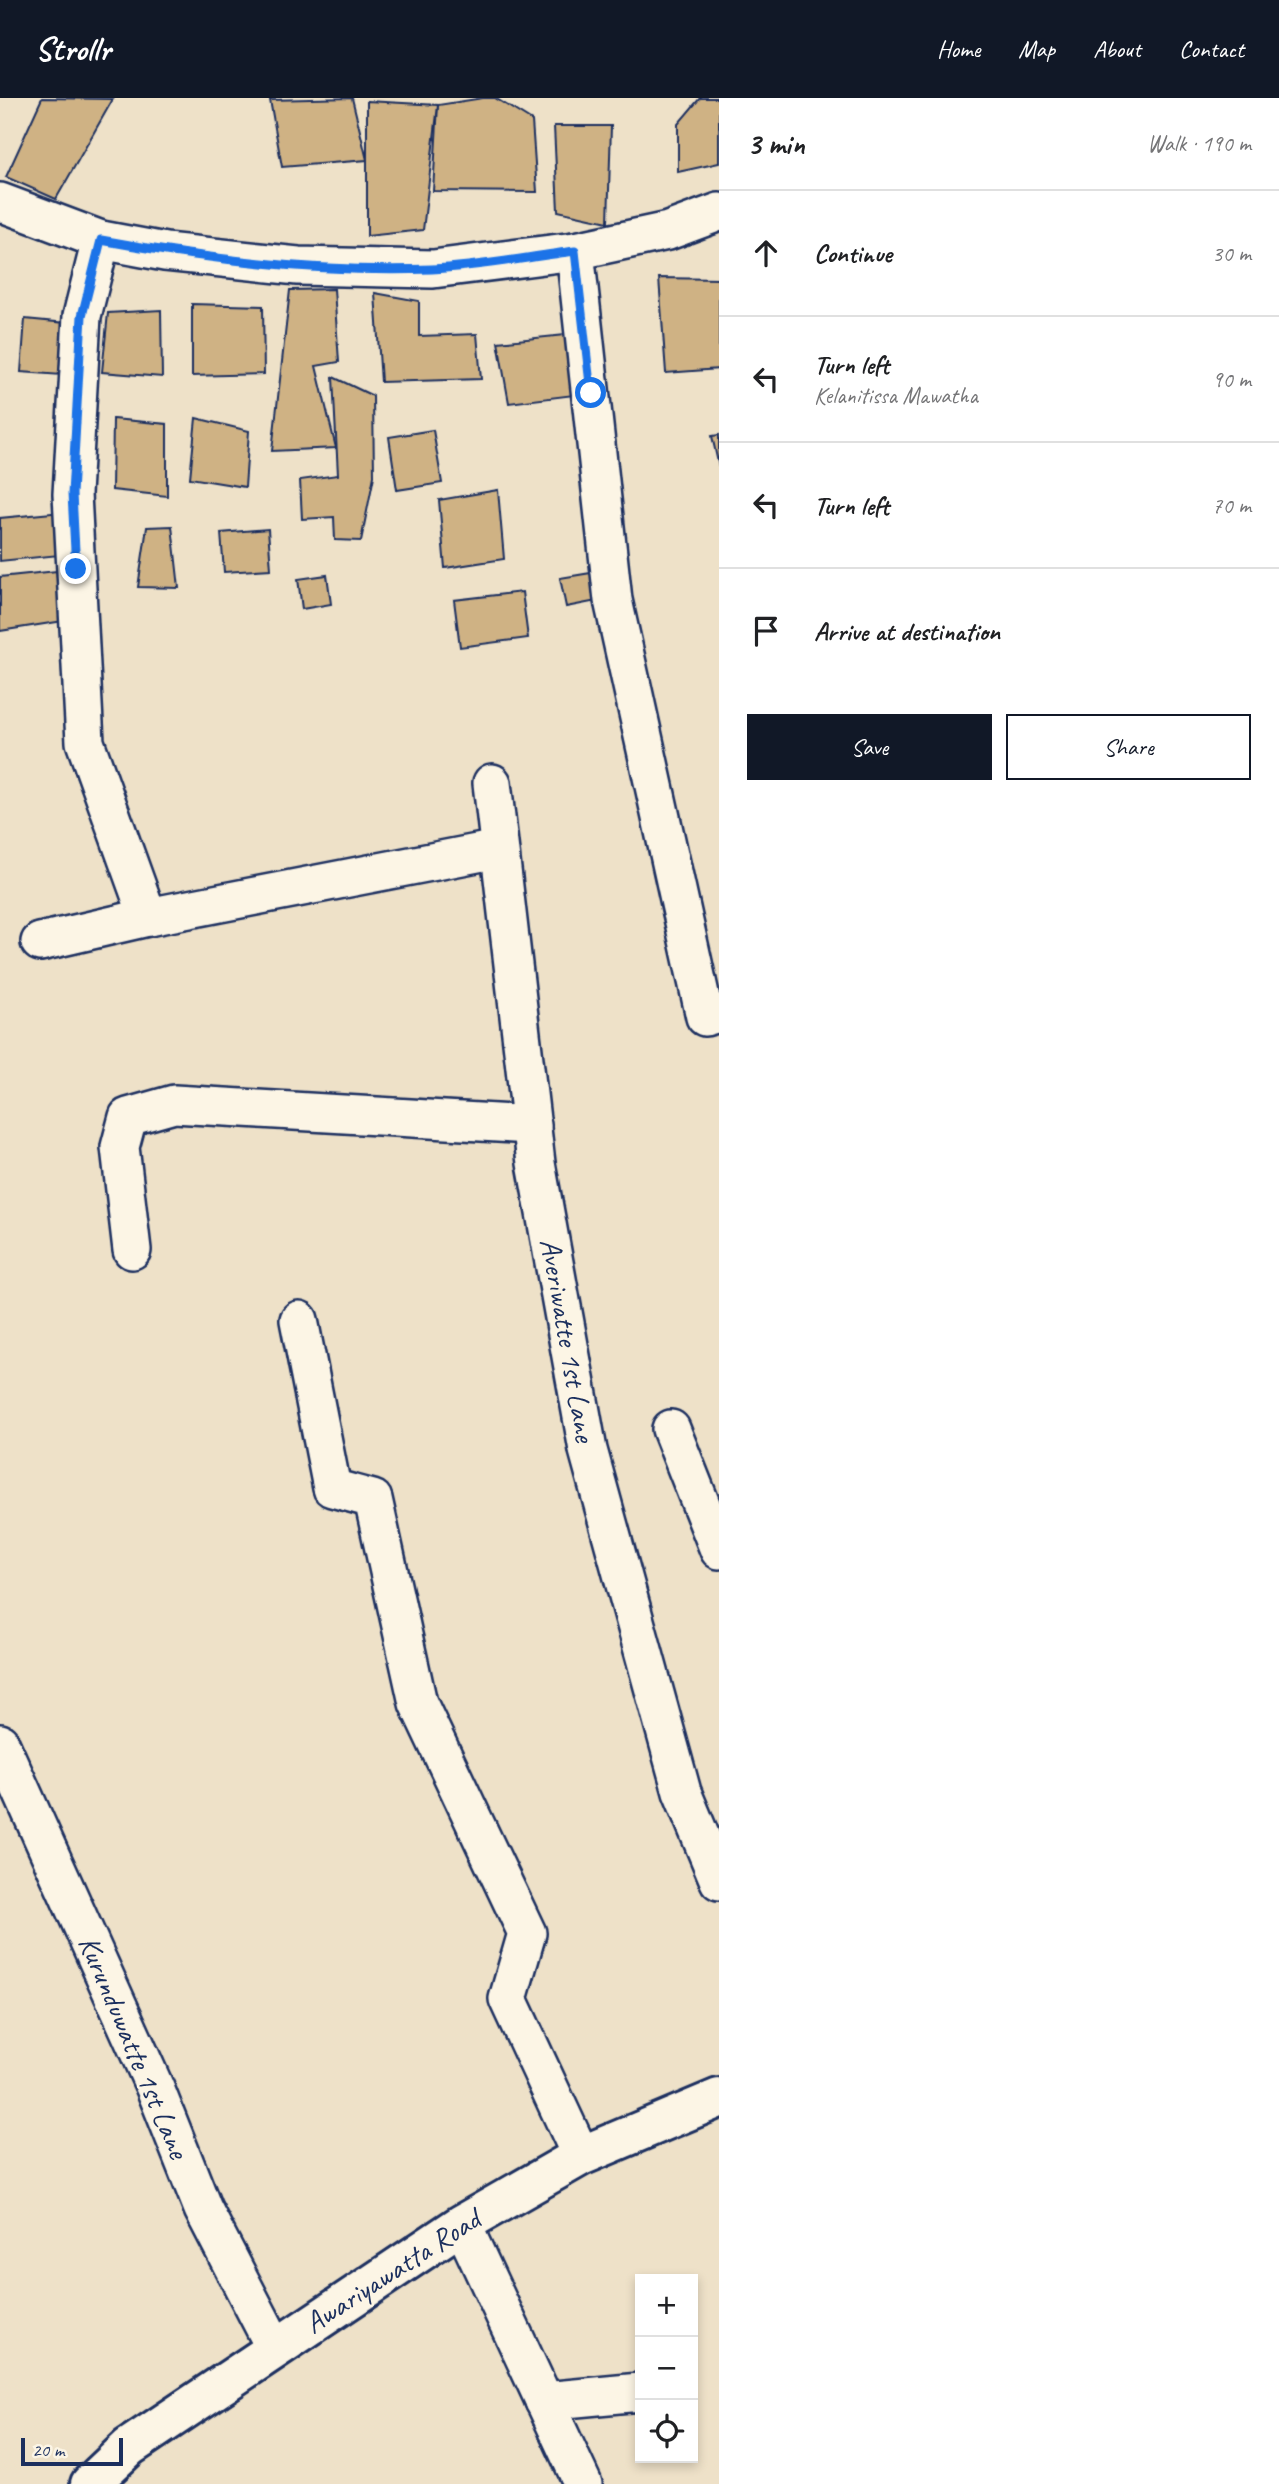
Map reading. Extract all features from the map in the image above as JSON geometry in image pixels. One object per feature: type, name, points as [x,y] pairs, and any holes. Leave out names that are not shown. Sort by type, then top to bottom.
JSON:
[{"type":"street","points":[[0,202],[101,240],[165,252],[298,266],[433,269],[575,251],[668,231],[719,212]]},
{"type":"street","points":[[101,240],[82,316],[72,494],[85,742],[148,917]]},
{"type":"street","points":[[575,251],[613,600],[705,1017],[719,1013]]},
{"type":"street","name":"Averiwatte 1st Lane","points":[[492,783],[532,1125],[587,1450],[682,1793],[719,1881]]},
{"type":"street","points":[[40,942],[148,917],[498,849]]},
{"type":"street","points":[[132,1250],[120,1147],[128,1118],[174,1104],[532,1125]]},
{"type":"street","points":[[299,1320],[332,1488],[373,1499],[418,1703],[527,1933],[508,1999],[581,2156]]},
{"type":"street","points":[[671,1429],[719,1550]]},
{"type":"street","name":"Kurunduwatte 1st Lane","points":[[0,1743],[155,2088],[203,2209],[275,2348]]},
{"type":"street","name":"Awariyawatta Road","points":[[90,2484],[129,2447],[461,2224],[581,2156],[719,2098]]},
{"type":"street","points":[[461,2224],[583,2484]]},
{"type":"street","points":[[544,2401],[635,2392]]},
{"type":"building","points":[[42,98],[113,99],[56,199],[6,177]]},
{"type":"building","points":[[352,98],[367,160],[282,167],[270,100]]},
{"type":"building","points":[[495,98],[532,121],[537,192],[433,191],[438,105]]},
{"type":"building","points":[[700,98],[719,98],[719,163],[678,172],[678,124]]},
{"type":"building","points":[[367,101],[438,105],[423,230],[367,236]]},
{"type":"building","points":[[554,126],[611,126],[608,222],[558,211]]},
{"type":"building","points":[[659,278],[719,279],[719,369],[666,373]]},
{"type":"building","points":[[334,289],[339,362],[316,366],[336,448],[272,451],[290,290]]},
{"type":"building","points":[[375,293],[419,301],[419,336],[477,334],[481,379],[381,382]]},
{"type":"building","points":[[192,304],[263,306],[264,374],[192,376]]},
{"type":"building","points":[[161,310],[162,377],[102,372],[108,313]]},
{"type":"building","points":[[25,319],[66,323],[62,375],[21,372]]},
{"type":"building","points":[[584,333],[591,393],[509,403],[498,342]]},
{"type":"building","points":[[333,377],[373,396],[374,476],[361,541],[335,540],[334,517],[302,519],[300,480],[338,475]]},
{"type":"building","points":[[196,418],[249,431],[245,487],[190,478]]},
{"type":"building","points":[[113,419],[167,424],[167,496],[112,490]]},
{"type":"building","points":[[433,430],[442,483],[397,490],[389,437]]},
{"type":"building","points":[[719,435],[719,467],[712,436]]},
{"type":"building","points":[[498,490],[504,559],[445,568],[439,500]]},
{"type":"building","points":[[73,511],[90,552],[0,561],[0,518]]},
{"type":"building","points":[[172,526],[179,588],[138,587],[147,527]]},
{"type":"building","points":[[268,529],[271,569],[224,572],[221,533]]},
{"type":"building","points":[[76,569],[95,616],[0,631],[0,577]]},
{"type":"building","points":[[597,572],[602,600],[566,607],[560,578]]},
{"type":"building","points":[[327,575],[331,604],[302,609],[298,579]]},
{"type":"building","points":[[522,592],[528,638],[460,647],[454,600]]},
{"type":"route","points":[[76,569],[72,494],[82,316],[101,240],[165,252],[298,266],[433,269],[575,251],[591,393]]}]
